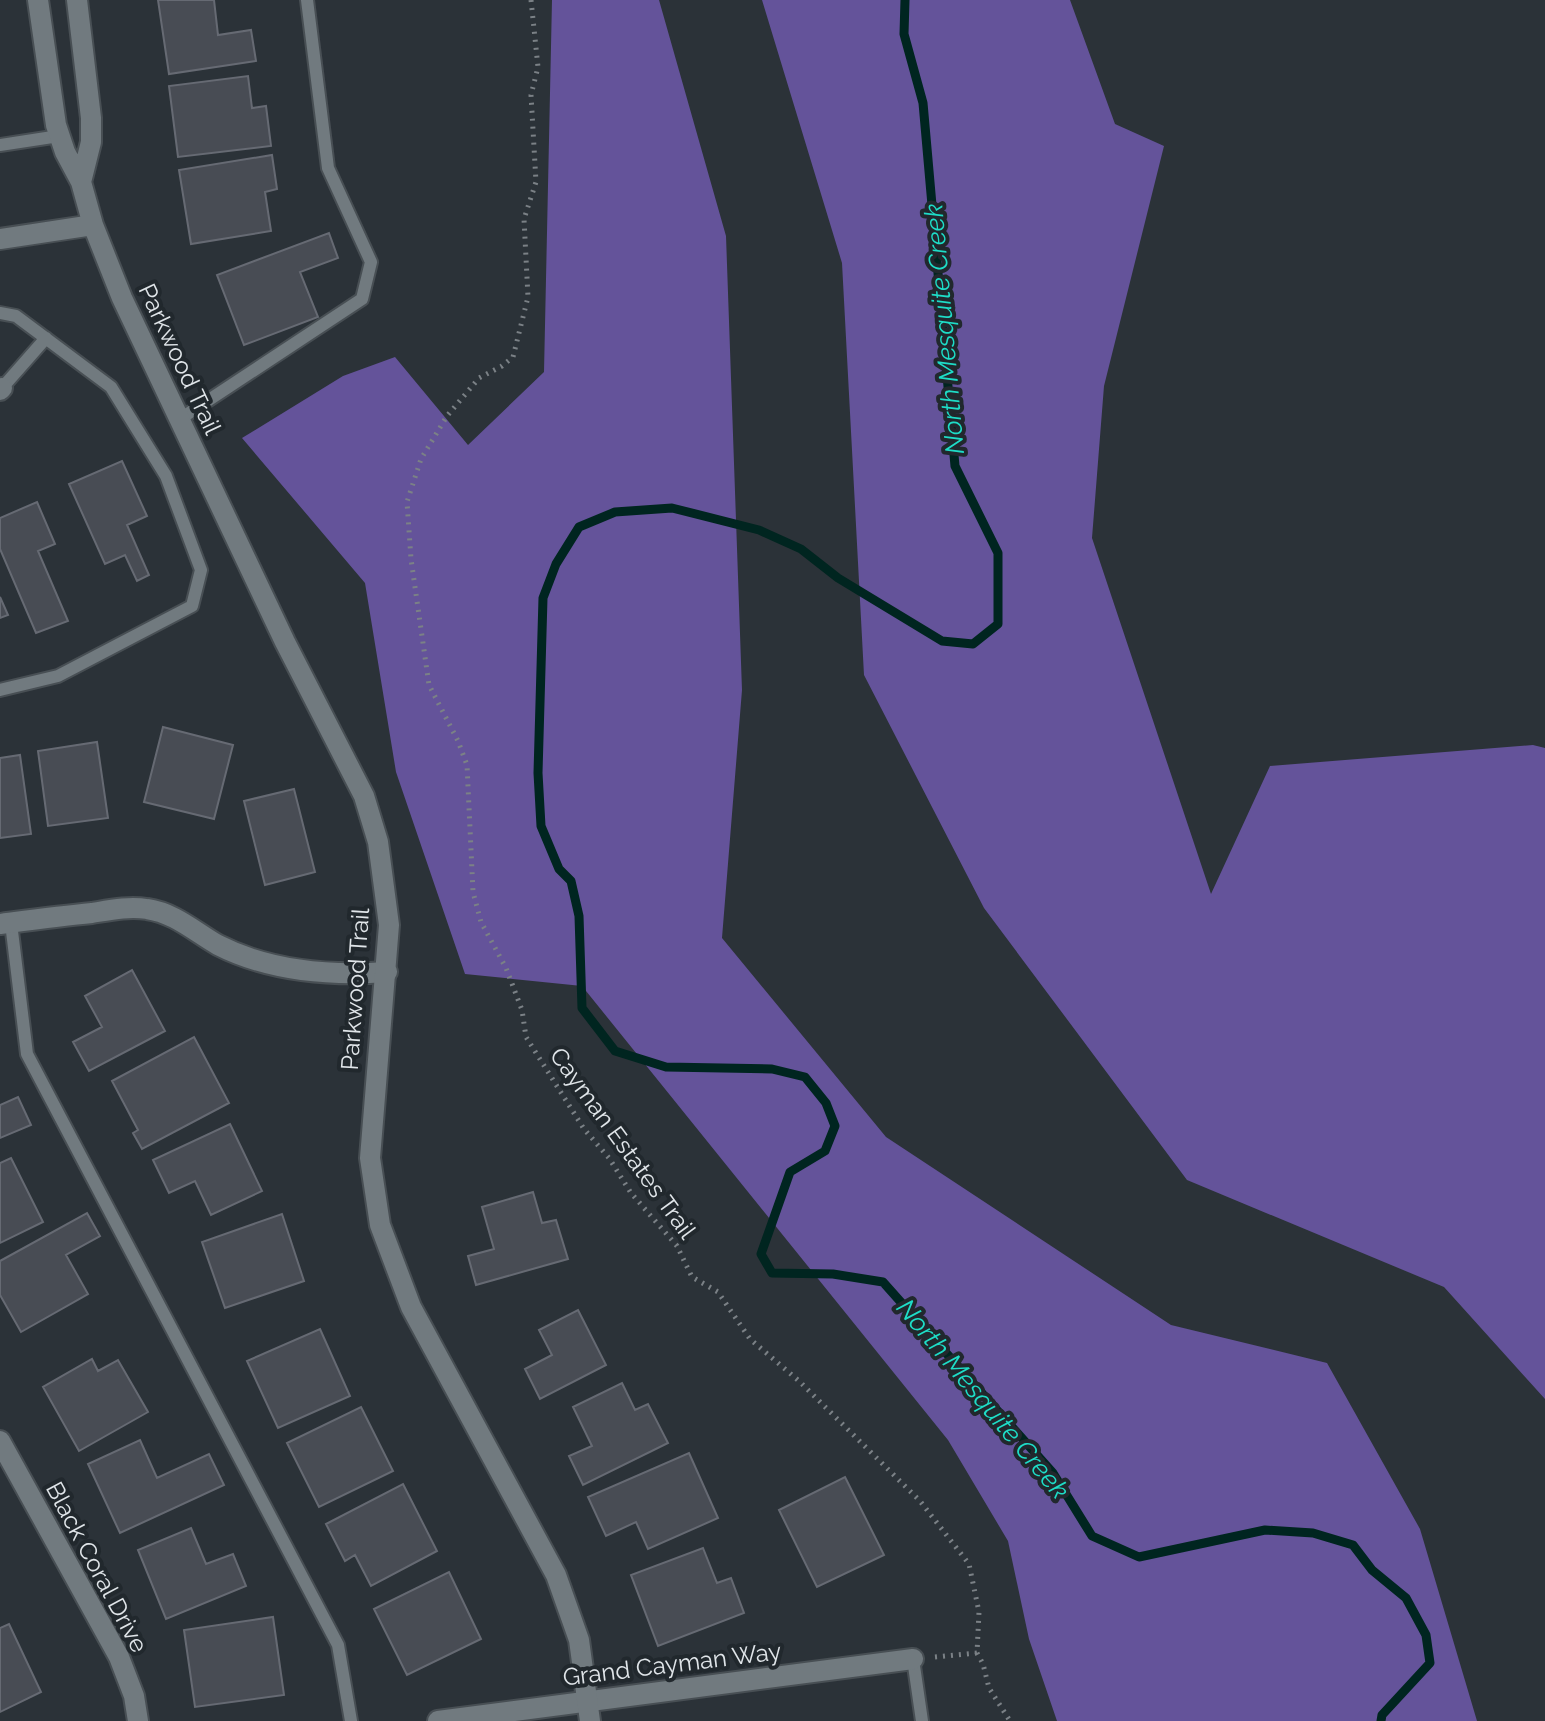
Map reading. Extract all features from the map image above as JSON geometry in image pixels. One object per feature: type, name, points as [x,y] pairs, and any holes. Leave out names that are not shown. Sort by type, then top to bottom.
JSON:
[{"type":"street","name":"Parkwood Trail","points":[[38,0],[59,136],[81,182],[93,225],[122,298],[285,642],[364,796],[378,842],[389,925],[370,1158],[380,1225],[411,1307],[556,1575],[579,1640],[589,1711]]},
{"type":"street","name":"Parkwood Trail","points":[[77,0],[91,118],[91,142],[81,182]]},
{"type":"street","points":[[0,239],[93,225]]},
{"type":"street","points":[[5,923],[147,909],[166,914],[217,944],[254,960],[351,975],[387,972]]},
{"type":"street","name":"Black Coral Drive","points":[[0,1441],[119,1657],[134,1696],[138,1721]]},
{"type":"street","name":"Grand Cayman Way","points":[[438,1721],[589,1711],[913,1659]]},
{"type":"lane","points":[[180,419],[362,299],[371,262],[328,168],[307,0]]},
{"type":"lane","points":[[0,145],[59,136]]},
{"type":"lane","points":[[0,313],[16,316],[111,387],[166,476],[201,570],[192,606],[58,676],[0,690]]},
{"type":"lane","points":[[1,389],[46,338]]},
{"type":"lane","points":[[5,923],[27,1054],[338,1645],[351,1721]]},
{"type":"lane","points":[[913,1659],[922,1721]]},
{"type":"path","name":"Cayman Estates Trail","points":[[531,0],[538,67],[531,95],[536,182],[524,219],[528,297],[513,357],[479,378],[447,416],[421,459],[407,502],[411,559],[429,685],[467,765],[473,892],[481,922],[510,978],[522,1010],[526,1037],[584,1129],[609,1158],[631,1193],[677,1246],[692,1277],[718,1292],[750,1339],[799,1381],[920,1501],[969,1564],[979,1612],[977,1653],[989,1688],[1010,1721]]},
{"type":"path","points":[[913,1659],[977,1653]]},
{"type":"shaded area","points":[[552,0],[659,0],[726,236],[742,690],[722,938],[886,1137],[1171,1325],[1327,1363],[1420,1529],[1477,1721],[1057,1721],[1029,1639],[1008,1541],[948,1440],[582,986],[465,974],[396,772],[365,583],[242,438],[343,376],[395,357],[468,445],[544,372]]},
{"type":"shaded area","points":[[762,0],[1070,0],[1115,124],[1164,146],[1104,386],[1092,538],[1211,894],[1270,766],[1533,745],[1545,748],[1545,1399],[1444,1287],[1187,1180],[984,908],[864,675],[842,263]]},
{"type":"building","points":[[158,0],[214,0],[218,35],[251,30],[256,61],[169,74]]},
{"type":"building","points":[[248,76],[252,108],[266,106],[271,146],[178,157],[169,86]]},
{"type":"building","points":[[272,155],[277,189],[265,192],[271,231],[191,244],[179,170]]},
{"type":"building","points":[[329,233],[338,258],[300,272],[318,317],[244,345],[217,275]]},
{"type":"building","points":[[122,461],[147,516],[127,525],[149,575],[137,581],[125,555],[105,564],[69,484]]},
{"type":"building","points":[[37,502],[55,544],[38,551],[68,621],[36,633],[0,549],[0,518]]},
{"type":"building","points":[[0,597],[8,615],[0,618]]},
{"type":"building","points":[[163,727],[233,745],[214,819],[144,802]]},
{"type":"building","points":[[97,742],[108,818],[48,826],[38,751]]},
{"type":"building","points":[[20,755],[31,834],[0,838],[0,758]]},
{"type":"building","points":[[294,789],[315,872],[265,885],[244,801]]},
{"type":"building","points":[[132,970],[165,1031],[89,1071],[73,1042],[102,1027],[85,996]]},
{"type":"building","points":[[194,1037],[229,1103],[142,1149],[133,1133],[138,1130],[112,1081]]},
{"type":"building","points":[[18,1097],[31,1125],[0,1138],[0,1105]]},
{"type":"building","points":[[230,1124],[262,1191],[211,1215],[195,1181],[169,1193],[153,1160]]},
{"type":"building","points":[[11,1158],[43,1222],[0,1243],[0,1163]]},
{"type":"building","points":[[533,1192],[542,1223],[556,1220],[568,1259],[476,1285],[468,1256],[494,1249],[482,1207]]},
{"type":"building","points":[[87,1213],[100,1236],[66,1255],[88,1294],[21,1332],[0,1295],[0,1261]]},
{"type":"building","points":[[282,1214],[304,1281],[225,1308],[202,1242]]},
{"type":"building","points":[[578,1310],[606,1365],[540,1399],[525,1369],[552,1355],[539,1330]]},
{"type":"building","points":[[320,1329],[350,1396],[278,1428],[247,1361]]},
{"type":"building","points":[[92,1359],[98,1371],[118,1360],[148,1412],[79,1451],[43,1387]]},
{"type":"building","points":[[622,1383],[635,1410],[648,1404],[668,1443],[583,1485],[569,1456],[592,1446],[573,1407]]},
{"type":"building","points":[[361,1407],[393,1471],[319,1507],[287,1443]]},
{"type":"building","points":[[140,1440],[157,1478],[209,1454],[224,1485],[120,1533],[88,1464]]},
{"type":"building","points":[[689,1453],[718,1518],[648,1549],[636,1522],[606,1536],[588,1497]]},
{"type":"building","points":[[845,1477],[884,1555],[817,1587],[779,1510]]},
{"type":"building","points":[[403,1484],[437,1551],[371,1586],[355,1555],[345,1561],[326,1524]]},
{"type":"building","points":[[191,1528],[206,1564],[233,1554],[246,1586],[166,1619],[138,1550]]},
{"type":"building","points":[[703,1548],[717,1583],[731,1578],[744,1613],[658,1646],[631,1575]]},
{"type":"building","points":[[449,1572],[481,1639],[407,1675],[374,1609]]},
{"type":"building","points":[[273,1617],[284,1695],[195,1707],[184,1630]]},
{"type":"building","points":[[9,1624],[41,1692],[0,1712],[0,1628]]},
{"type":"waterway","name":"North Mesquite Creek","points":[[905,0],[904,34],[923,103],[955,466],[998,553],[998,624],[973,644],[942,641],[838,578],[801,549],[759,530],[672,508],[615,512],[579,527],[556,564],[543,598],[538,773],[541,826],[559,869],[571,881],[579,916],[582,1008],[615,1051],[666,1067],[772,1069],[805,1077],[826,1103],[835,1126],[825,1151],[790,1172],[761,1254],[772,1273],[833,1274],[883,1282],[1053,1473],[1092,1536],[1139,1557],[1265,1530],[1313,1533],[1353,1545],[1372,1570],[1406,1598],[1426,1635],[1430,1663],[1382,1715],[1381,1721]]}]
